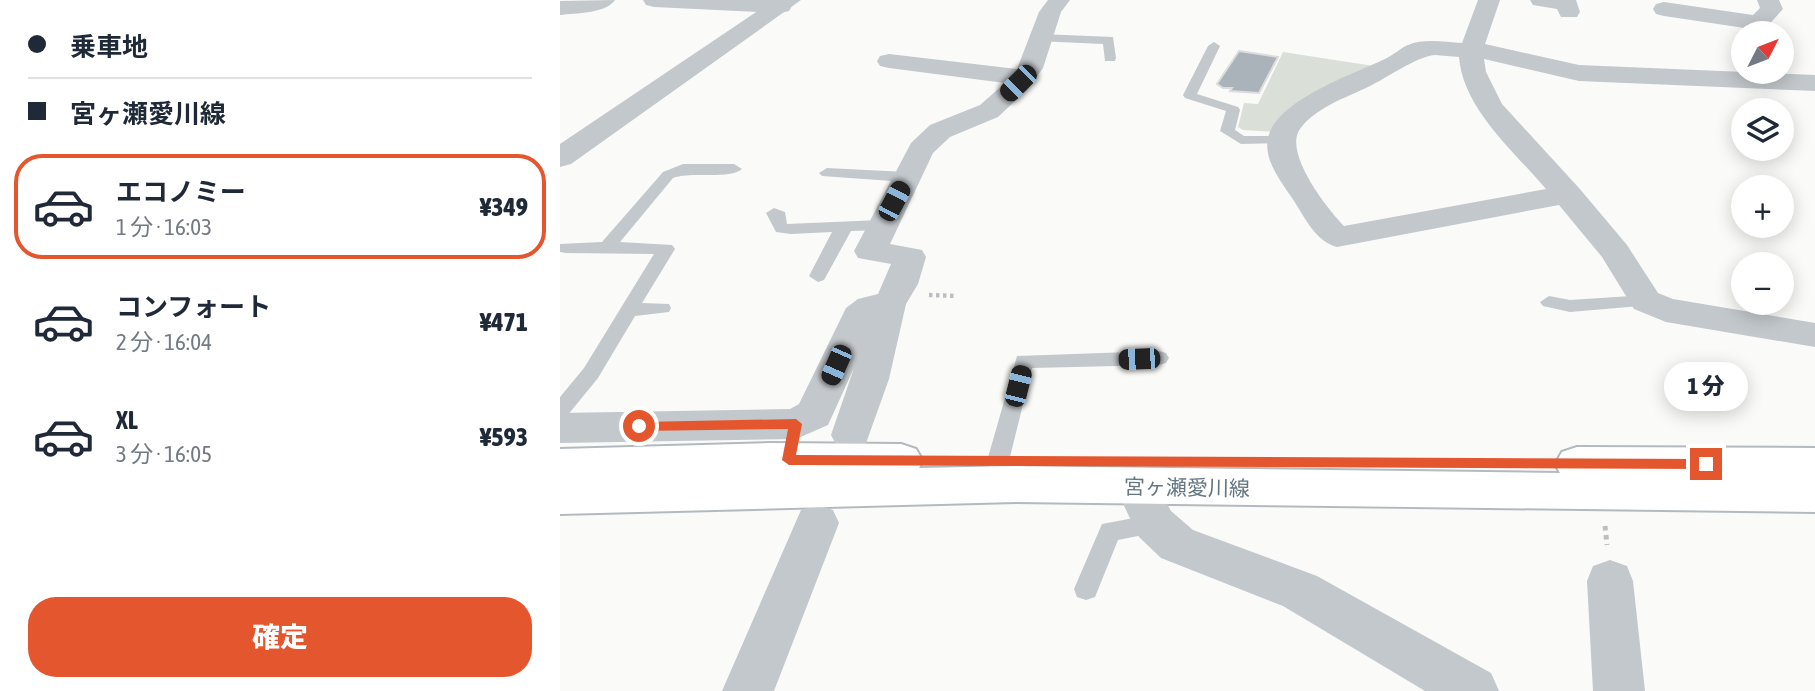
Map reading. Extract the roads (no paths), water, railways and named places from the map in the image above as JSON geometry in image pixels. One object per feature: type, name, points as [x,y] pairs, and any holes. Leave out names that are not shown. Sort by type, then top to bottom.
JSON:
[{"type":"main road","name":"宮ヶ瀬愛川線","points":[[560,466],[792,442],[998,461],[1815,465]]},
{"type":"main road","name":"宮ヶ瀬愛川線","points":[[560,496],[1016,484],[1145,505],[1589,490],[1815,494]]},
{"type":"street","points":[[560,8],[589,5],[604,0]]},
{"type":"street","points":[[654,0],[785,3]]},
{"type":"street","points":[[851,435],[870,379],[889,304],[901,284],[910,257],[870,251],[881,225],[930,138],[940,131],[989,111],[1031,68],[1050,12],[1059,0]]},
{"type":"street","points":[[1489,0],[1471,51],[1473,72],[1490,107],[1568,194],[1615,252],[1646,301],[1666,310],[1813,343]]},
{"type":"street","points":[[1541,0],[1568,4],[1569,12]]},
{"type":"street","points":[[1664,9],[1689,10],[1758,23],[1772,9],[1768,0]]},
{"type":"street","points":[[560,158],[785,3]]},
{"type":"street","points":[[1362,260],[1327,227],[1287,168],[1281,140],[1286,127],[1304,108],[1399,62],[1417,50],[1490,52],[1530,64],[1579,73],[1815,83]]},
{"type":"street","points":[[906,59],[1021,77]]},
{"type":"street","points":[[1338,237],[1568,194]]},
{"type":"street","points":[[560,428],[792,442],[814,415],[859,316],[870,307],[889,304]]},
{"type":"street","points":[[1145,505],[1177,544],[1300,590],[1473,691]]},
{"type":"street","points":[[748,691],[817,523]]},
{"type":"street","points":[[1611,580],[1619,691]]},
{"type":"lane","points":[[1041,38],[1109,40],[1110,58]]},
{"type":"lane","points":[[1214,46],[1190,94],[1198,100],[1226,105],[1233,110],[1227,131],[1241,140],[1281,140]]},
{"type":"lane","points":[[607,247],[668,175],[683,169],[713,164],[733,169]]},
{"type":"lane","points":[[827,173],[906,177]]},
{"type":"lane","points":[[774,212],[779,215],[778,222],[782,228],[881,225]]},
{"type":"lane","points":[[818,275],[840,232],[846,227]]},
{"type":"lane","points":[[560,411],[591,373],[666,249],[566,248]]},
{"type":"lane","points":[[1549,302],[1570,306],[1646,301]]},
{"type":"lane","points":[[629,310],[662,308]]},
{"type":"lane","points":[[998,461],[1024,361],[1120,350],[1159,358]]},
{"type":"lane","points":[[1086,589],[1110,531],[1145,505]]}]
